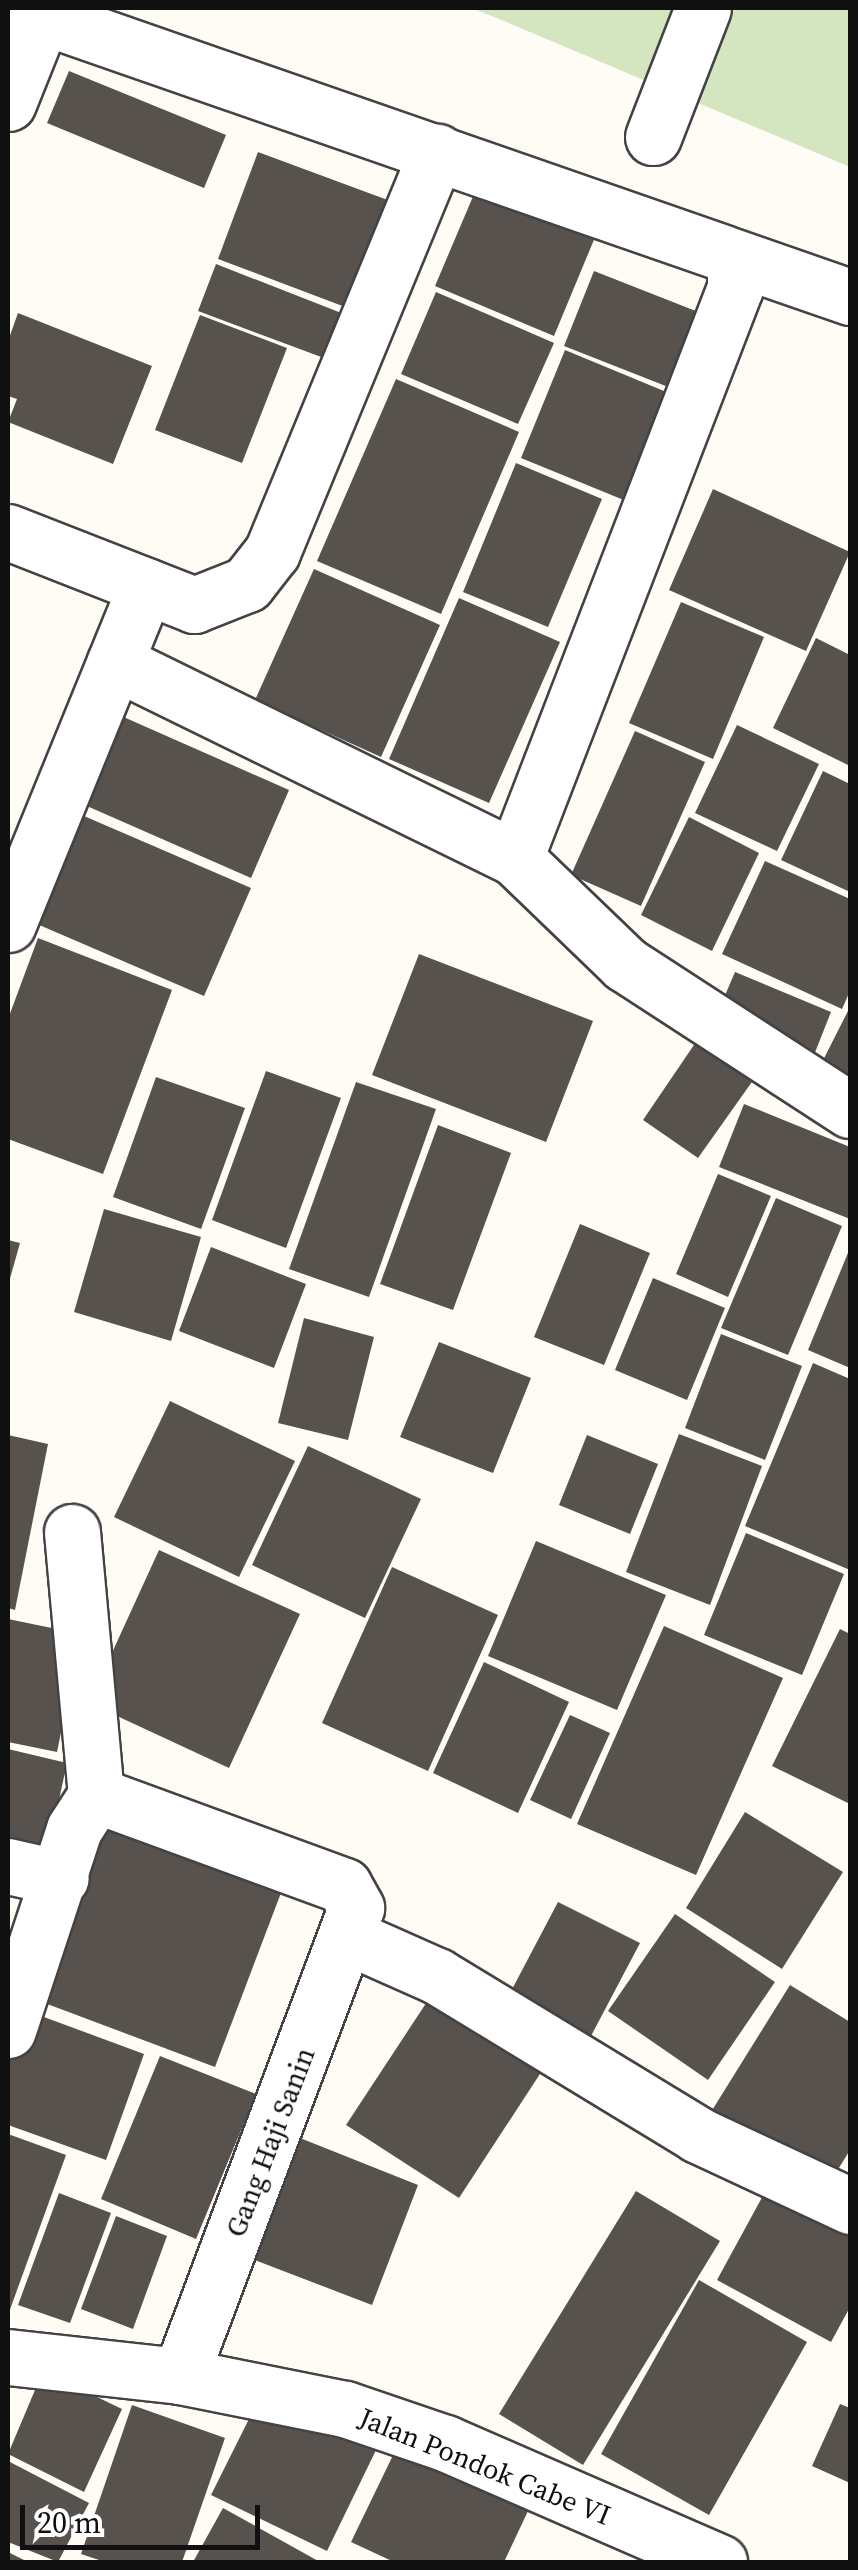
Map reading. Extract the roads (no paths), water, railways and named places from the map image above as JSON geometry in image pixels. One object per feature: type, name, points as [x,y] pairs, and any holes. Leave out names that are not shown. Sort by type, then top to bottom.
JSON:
[{"type":"street","points":[[653,138],[702,8]]},
{"type":"street","points":[[8,102],[36,11],[623,214],[735,260],[850,297]]},
{"type":"street","points":[[8,532],[194,604],[220,599],[248,584],[272,552],[437,152]]},
{"type":"street","points":[[515,858],[735,288],[735,260]]},
{"type":"street","points":[[9,917],[146,586]]},
{"type":"street","points":[[116,662],[515,858],[624,964],[850,1110]]},
{"type":"street","points":[[8,2030],[74,1829],[96,1795],[72,1532]]},
{"type":"street","points":[[96,1795],[344,1886],[352,1922],[698,2135],[850,2206]]},
{"type":"street","points":[[8,1866],[61,1878]]},
{"type":"street","name":"Gang Haji Sanin","points":[[180,2376],[352,1922]]},
{"type":"street","name":"Jalan Pondok Cabe VI","points":[[8,2357],[180,2376],[345,2409],[445,2443],[719,2562]]}]
